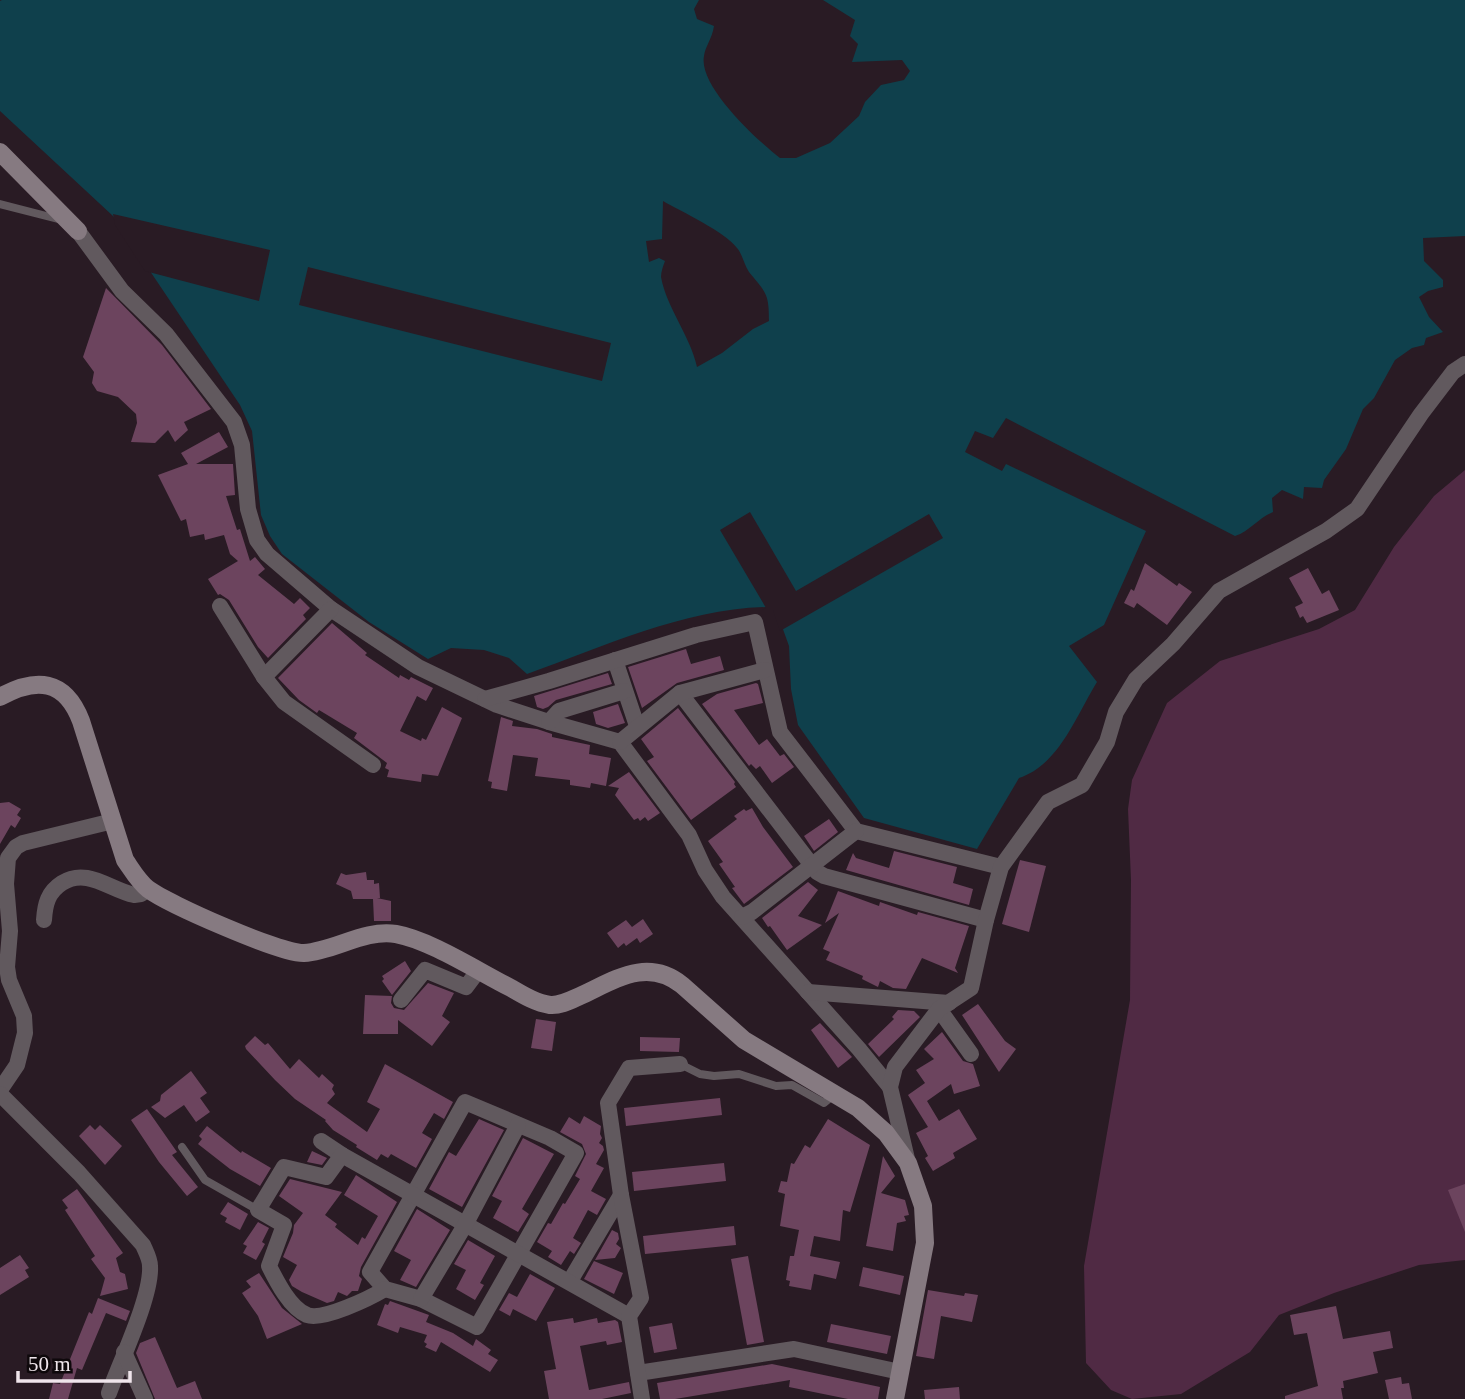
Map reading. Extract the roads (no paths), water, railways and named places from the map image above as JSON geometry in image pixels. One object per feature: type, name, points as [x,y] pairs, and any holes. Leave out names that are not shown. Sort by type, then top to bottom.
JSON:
[{"type":"street","points":[[0,152],[73,226],[122,291],[166,334],[234,422],[243,445],[248,509],[257,540],[279,567],[331,609],[418,667],[485,699],[548,722],[620,741],[689,835],[705,870],[723,897],[890,1087]]},
{"type":"street","points":[[895,1399],[925,1243],[923,1206],[908,1163],[890,1087],[891,1076],[895,1067],[944,1006],[971,988],[1001,867],[1048,802],[1082,785],[1107,742],[1116,712],[1136,680],[1173,644],[1219,591],[1326,531],[1357,509],[1421,414],[1453,372],[1465,364]]},
{"type":"street","points":[[220,606],[264,677],[284,702],[373,765]]},
{"type":"street","points":[[264,677],[331,609]]},
{"type":"street","points":[[485,699],[696,635],[755,622],[780,732],[856,831],[1001,867]]},
{"type":"street","points":[[615,660],[637,726]]},
{"type":"street","points":[[620,741],[680,693],[765,670]]},
{"type":"street","points":[[0,697],[14,689],[37,683],[54,687],[70,700],[81,721],[125,860],[136,877],[149,889],[187,910],[282,950],[299,953],[319,952],[364,936],[396,934],[429,946],[528,998],[552,1005],[633,972],[660,972],[682,985],[744,1040],[858,1108],[874,1121],[908,1163]]},
{"type":"street","points":[[548,722],[559,711],[624,691]]},
{"type":"street","points":[[680,693],[810,865],[824,876],[986,920]]},
{"type":"street","points":[[109,1393],[146,1294],[150,1269],[143,1245],[79,1173],[0,1092],[17,1065],[25,1025],[24,1016],[12,992],[7,967],[10,931],[6,884],[8,858],[16,847],[23,843],[113,821]]},
{"type":"street","points":[[742,917],[856,831]]},
{"type":"street","points":[[44,920],[45,904],[49,895],[59,884],[74,877],[89,877],[134,895],[149,889]]},
{"type":"street","points":[[401,1000],[425,970],[466,987],[478,971]]},
{"type":"street","points":[[808,992],[944,1006]]},
{"type":"street","points":[[944,1006],[971,1054]]},
{"type":"street","points":[[642,1399],[629,1316],[641,1298],[621,1195],[608,1103],[629,1068],[680,1064]]},
{"type":"street","points":[[465,1102],[518,1125],[550,1138],[576,1153],[477,1327],[421,1299],[386,1289],[370,1272],[465,1102]]},
{"type":"street","points":[[421,1299],[465,1225],[518,1125]]},
{"type":"street","points":[[320,1141],[629,1316]]},
{"type":"street","points":[[342,1155],[326,1177],[284,1167],[258,1210],[284,1225],[269,1266],[299,1310],[310,1316],[320,1316],[370,1299],[386,1289]]},
{"type":"street","points":[[570,1281],[621,1195]]},
{"type":"street","points":[[638,1373],[794,1349],[900,1373]]},
{"type":"street","points":[[124,1352],[145,1399]]},
{"type":"lane","points":[[0,204],[73,226]]},
{"type":"lane","points":[[680,1064],[700,1074],[738,1074],[776,1086],[792,1085],[824,1102],[835,1094]]},
{"type":"lane","points":[[182,1147],[205,1180],[258,1210]]},
{"type":"water","points":[[2,0],[699,0],[694,9],[697,19],[714,26],[704,56],[710,82],[732,112],[770,150],[780,158],[796,158],[830,143],[859,116],[865,102],[881,85],[904,80],[910,71],[902,60],[852,62],[858,44],[850,36],[855,20],[823,0],[1465,0],[1465,236],[1423,238],[1424,261],[1443,280],[1443,287],[1419,297],[1429,317],[1443,332],[1426,338],[1424,345],[1412,348],[1395,360],[1374,398],[1363,409],[1346,449],[1324,480],[1322,488],[1304,487],[1303,499],[1282,490],[1272,498],[1273,512],[1235,536],[1006,418],[993,438],[975,431],[965,452],[1002,471],[1006,464],[1146,531],[1104,625],[1069,646],[1097,682],[1056,751],[1033,772],[1019,778],[977,849],[864,818],[798,725],[791,689],[789,646],[775,607],[743,608],[680,620],[527,674],[509,658],[484,650],[451,648],[428,659],[369,622],[282,554],[261,515],[252,431],[240,405],[113,216],[0,111]],"holes":[[[663,201],[731,242],[767,299],[769,321],[697,367],[664,289],[661,277],[665,261],[659,258],[649,262],[646,241],[662,239]]]}]
